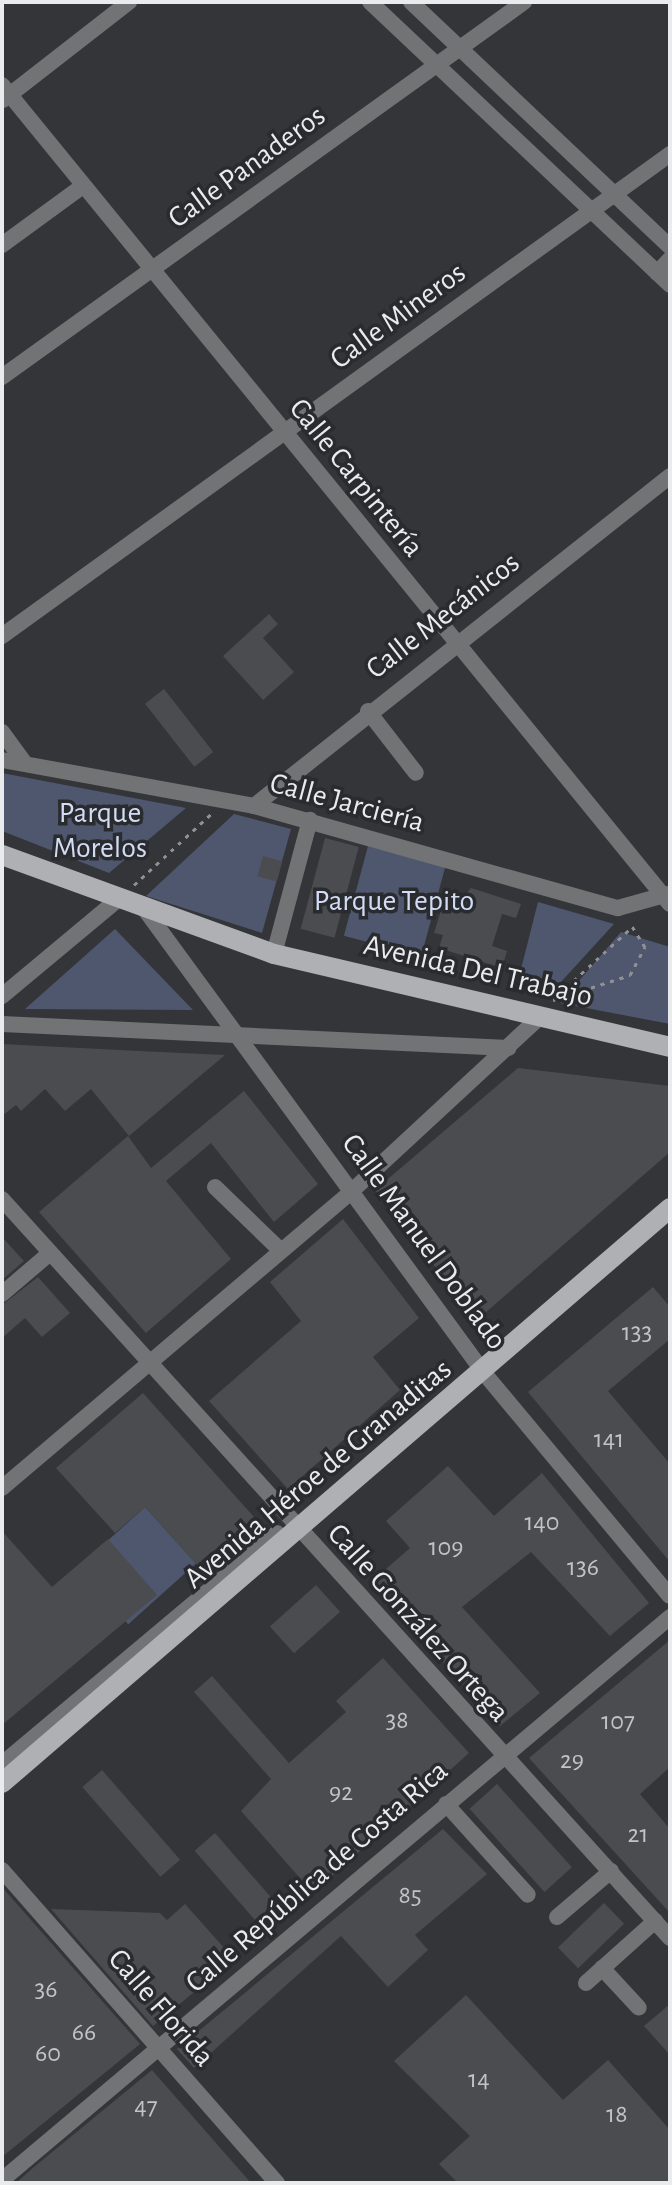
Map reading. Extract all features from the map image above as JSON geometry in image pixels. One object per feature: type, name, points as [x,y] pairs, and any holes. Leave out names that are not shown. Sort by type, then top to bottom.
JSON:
[{"type":"main road","name":"Avenida Del Trabajo","points":[[2,855],[116,901],[274,954],[670,1047]]},
{"type":"main road","name":"Avenida Héroe de Granaditas","points":[[2,1783],[294,1527],[670,1208]]},
{"type":"street","points":[[5,94],[129,2]]},
{"type":"street","points":[[370,2],[670,285]]},
{"type":"street","points":[[411,2],[670,247]]},
{"type":"street","name":"Calle Panaderos","points":[[2,377],[524,2]]},
{"type":"street","name":"Calle Carpintería","points":[[5,94],[454,642],[668,894]]},
{"type":"street","name":"Calle Mineros","points":[[2,636],[670,154]]},
{"type":"street","points":[[2,245],[83,186]]},
{"type":"street","points":[[657,273],[670,259]]},
{"type":"street","name":"Calle Mecánicos","points":[[254,806],[454,642],[670,476]]},
{"type":"street","points":[[368,711],[416,773]]},
{"type":"street","points":[[2,732],[25,764]]},
{"type":"street","name":"Calle Jarciería","points":[[2,760],[254,806],[630,907]]},
{"type":"street","points":[[274,954],[310,820]]},
{"type":"street","points":[[630,907],[668,894]]},
{"type":"street","points":[[2,996],[116,901]]},
{"type":"street","name":"Calle Manuel Doblado","points":[[146,911],[481,1369],[670,1596]]},
{"type":"street","points":[[2,1488],[149,1358],[353,1190],[508,1048],[538,1016]]},
{"type":"street","points":[[2,1024],[508,1048]]},
{"type":"street","points":[[215,1187],[280,1250]]},
{"type":"street","points":[[481,1369],[670,1196]]},
{"type":"street","name":"Calle González Ortega","points":[[2,1199],[149,1358],[294,1527],[501,1756],[665,1930]]},
{"type":"street","points":[[2,1294],[50,1253]]},
{"type":"street","points":[[2,1764],[294,1527]]},
{"type":"street","name":"Calle República de Costa Rica","points":[[2,2180],[501,1756],[670,1617]]},
{"type":"street","points":[[446,1804],[528,1895]]},
{"type":"street","name":"Calle Florida","points":[[2,1870],[277,2183]]},
{"type":"street","points":[[557,1917],[611,1871]]},
{"type":"street","points":[[586,1983],[602,1968],[665,1930]]},
{"type":"street","points":[[602,1968],[639,2008]]},
{"type":"path","points":[[116,901],[226,801]]},
{"type":"path","points":[[557,997],[630,975],[645,947],[630,929],[630,907]]},
{"type":"path","points":[[538,1016],[630,929]]},
{"type":"green space","name":"Parque Morelos","points":[[2,773],[186,808],[109,873],[2,831]]},
{"type":"green space","name":"Parque Morelos","points":[[234,814],[291,829],[262,933],[146,896]]},
{"type":"green space","name":"Parque Tepito","points":[[368,846],[445,867],[421,957],[344,936]]},
{"type":"green space","points":[[538,902],[614,924],[560,983],[520,973]]},
{"type":"green space","points":[[115,929],[193,1010],[25,1009]]},
{"type":"green space","points":[[621,932],[670,947],[670,1024],[560,1003]]},
{"type":"green space","points":[[145,1507],[196,1563],[128,1624],[77,1568]]},
{"type":"building","points":[[269,614],[278,624],[263,638],[294,672],[263,700],[223,656]]},
{"type":"building","points":[[164,689],[213,752],[194,767],[145,704]]},
{"type":"building","points":[[325,838],[359,847],[334,938],[301,929]]},
{"type":"building","points":[[263,856],[282,861],[277,881],[258,876]]},
{"type":"building","points":[[471,888],[521,904],[516,918],[502,914],[492,946],[507,951],[502,968],[439,948],[443,935],[434,933],[447,891],[464,896]]},
{"type":"building","points":[[2,1044],[225,1055],[129,1136],[91,1089],[65,1111],[45,1089],[21,1111],[16,1105],[2,1116]]},
{"type":"building","points":[[518,1068],[670,1086],[670,1152],[477,1320],[375,1190]]},
{"type":"building","points":[[244,1091],[318,1184],[274,1222],[211,1143],[166,1181],[231,1259],[146,1333],[39,1212],[128,1136],[151,1168]]},
{"type":"building","points":[[343,1219],[419,1318],[373,1357],[400,1390],[288,1489],[209,1401],[301,1321],[270,1282]]},
{"type":"building","points":[[2,1237],[24,1261],[2,1280]]},
{"type":"building","points":[[38,1277],[70,1313],[42,1337],[25,1318],[2,1338],[2,1305]]},
{"type":"building","points":[[653,1287],[670,1307],[670,1339],[608,1391],[670,1464],[670,1562],[528,1392]]},
{"type":"building","points":[[143,1393],[254,1517],[197,1565],[145,1507],[115,1533],[56,1468]]},
{"type":"building","points":[[448,1466],[494,1516],[542,1473],[649,1603],[610,1636],[531,1552],[462,1607],[540,1693],[500,1726],[371,1582],[410,1548],[386,1521]]},
{"type":"building","points":[[2,1531],[52,1587],[108,1539],[157,1595],[2,1725]]},
{"type":"building","points":[[316,1585],[340,1612],[294,1653],[270,1626]]},
{"type":"building","points":[[670,1640],[670,1767],[640,1794],[670,1829],[670,1913],[529,1758]]},
{"type":"building","points":[[383,1658],[469,1753],[313,1893],[241,1811],[271,1779],[194,1692],[212,1676],[289,1763],[346,1712],[336,1701]]},
{"type":"building","points":[[102,1770],[180,1860],[160,1877],[82,1787]]},
{"type":"building","points":[[497,1784],[572,1867],[544,1892],[470,1809]]},
{"type":"building","points":[[443,1829],[487,1874],[415,1935],[428,1950],[388,1987],[341,1936],[194,2068],[177,2049]]},
{"type":"building","points":[[215,1833],[287,1915],[266,1933],[195,1851]]},
{"type":"building","points":[[2,1887],[140,2044],[2,2157]]},
{"type":"building","points":[[604,1903],[624,1924],[578,1968],[558,1947]]},
{"type":"building","points":[[185,1904],[234,1959],[153,2026],[51,1909],[160,1913],[167,1920]]},
{"type":"building","points":[[466,1995],[563,2100],[608,2060],[670,2130],[670,2183],[458,2183],[439,2164],[470,2136],[394,2061]]},
{"type":"building","points":[[670,2004],[670,2055],[644,2026]]},
{"type":"building","points":[[152,2070],[251,2183],[16,2183],[34,2167]]}]
